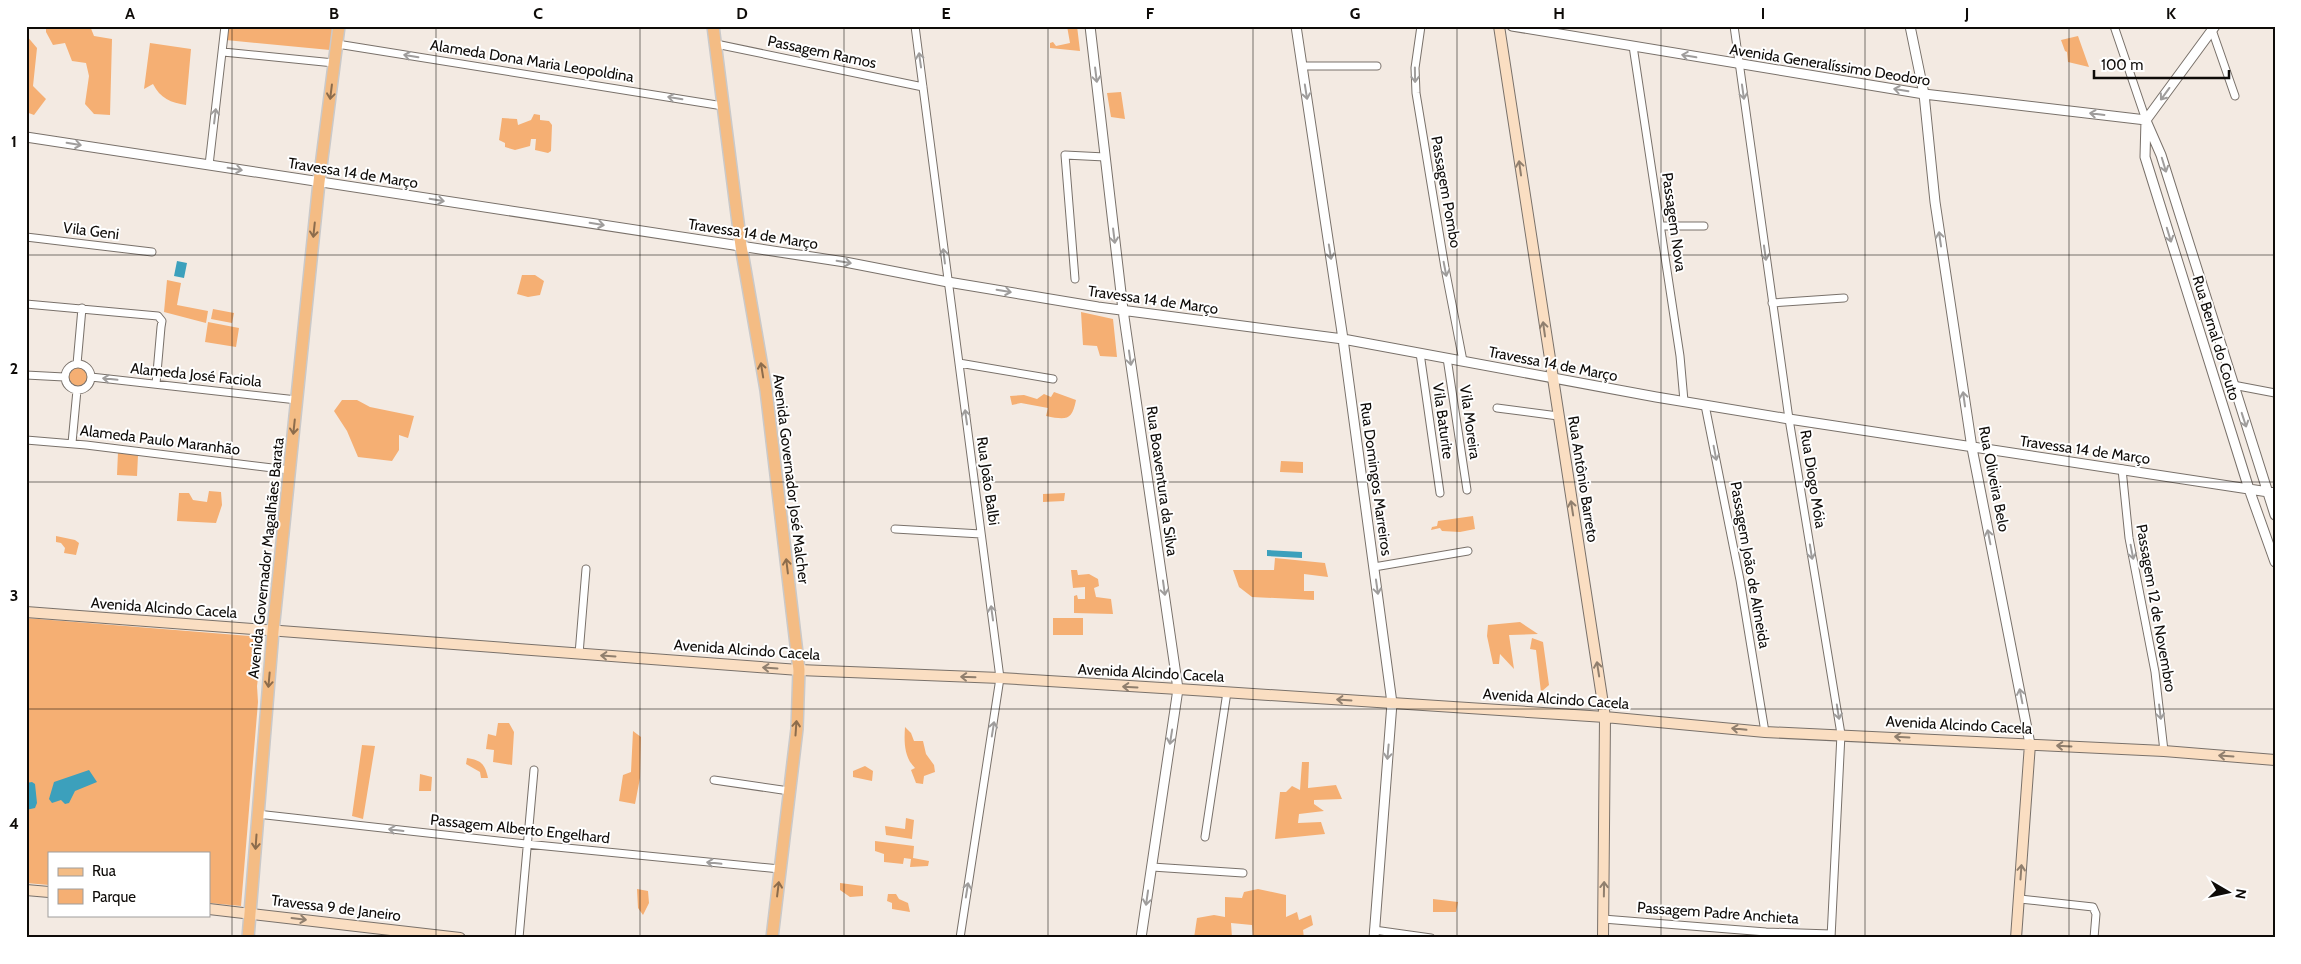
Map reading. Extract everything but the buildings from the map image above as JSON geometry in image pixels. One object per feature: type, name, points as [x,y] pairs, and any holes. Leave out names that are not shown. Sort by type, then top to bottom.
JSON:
[{"type":"main road","name":"Avenida Governador Magalhães Barata","points":[[248,938],[272,631],[319,182],[339,26]]},
{"type":"main road","name":"Avenida Governador José Malcher","points":[[713,26],[742,246],[766,390],[798,670],[797,729],[772,938]]},
{"type":"main road","name":"Rua Antônio Barreto","points":[[1499,26],[1605,717],[1603,938]]},
{"type":"main road","name":"Avenida Alcindo Cacela","points":[[26,612],[798,670],[1000,678],[1605,717],[1765,732],[1841,734],[2164,751],[2275,760]]},
{"type":"main road","name":"Rua Oliveira Belo","points":[[2016,938],[2030,744]]},
{"type":"main road","points":[[26,890],[48,892]]},
{"type":"main road","name":"Travessa 9 de Janeiro","points":[[210,909],[460,938]]},
{"type":"street","points":[[209,165],[225,26]]},
{"type":"street","name":"Rua João Balbi","points":[[915,26],[1000,678],[960,938]]},
{"type":"street","name":"Rua Boaventura da Silva","points":[[1090,26],[1123,310],[1178,689],[1141,938]]},
{"type":"street","name":"Rua Domingos Marreiros","points":[[1296,26],[1343,339],[1392,703],[1374,934]]},
{"type":"street","name":"Passagem Pombo","points":[[1421,26],[1415,68],[1416,93],[1445,268],[1463,361]]},
{"type":"street","name":"Avenida Generalíssimo Deodoro","points":[[1512,26],[1924,94],[2146,120]]},
{"type":"street","name":"Rua Diogo Móia","points":[[1734,26],[1789,419],[1841,734],[1831,936]]},
{"type":"street","name":"Rua Oliveira Belo","points":[[1910,26],[1924,94],[1935,202],[1972,448],[2030,744]]},
{"type":"street","name":"Rua Bernal do Couto","points":[[2114,26],[2146,120],[2161,155],[2233,386],[2271,492],[2275,515]]},
{"type":"street","points":[[2146,120],[2214,28]]},
{"type":"street","points":[[2214,28],[2235,96]]},
{"type":"street","name":"Alameda Dona Maria Leopoldina","points":[[337,44],[723,106]]},
{"type":"street","name":"Passagem Ramos","points":[[716,44],[923,87]]},
{"type":"street","name":"Passagem Nova","points":[[1633,46],[1680,356],[1684,401]]},
{"type":"street","points":[[223,52],[334,63]]},
{"type":"street","points":[[1302,66],[1377,66]]},
{"type":"street","name":"Rua Bernal do Couto","points":[[2146,120],[2145,157],[2275,562]]},
{"type":"street","name":"Travessa 14 de Março","points":[[26,136],[845,262],[948,282],[1123,310],[1343,339],[1789,419],[2271,492]]},
{"type":"street","points":[[1074,279],[1065,154],[1105,157]]},
{"type":"street","points":[[1661,226],[1704,226]]},
{"type":"street","name":"Vila Geni","points":[[26,237],[152,252]]},
{"type":"street","points":[[1772,303],[1844,298]]},
{"type":"street","points":[[26,304],[147,313],[159,316],[161,327],[156,384]]},
{"type":"street","points":[[78,364],[82,308]]},
{"type":"street","name":"Vila Baturite","points":[[1420,353],[1440,493]]},
{"type":"street","name":"Vila Moreira","points":[[1447,358],[1467,490]]},
{"type":"street","points":[[958,363],[1053,379]]},
{"type":"street","points":[[78,364],[84,365],[89,370],[91,377],[89,384],[84,389],[77,390],[70,388],[66,384],[64,377],[66,370],[78,364]]},
{"type":"street","points":[[26,375],[64,377]]},
{"type":"street","name":"Alameda José Faciola","points":[[91,377],[297,400]]},
{"type":"street","points":[[2233,386],[2275,393]]},
{"type":"street","points":[[72,443],[77,390]]},
{"type":"street","name":"Passagem João de Almeida","points":[[1705,405],[1740,580],[1765,732]]},
{"type":"street","points":[[1496,408],[1558,416]]},
{"type":"street","name":"Alameda Paulo Maranhão","points":[[26,440],[72,443],[290,470]]},
{"type":"street","name":"Passagem 12 de Novembro","points":[[2122,469],[2129,538],[2155,672],[2164,751]]},
{"type":"street","points":[[894,529],[981,534]]},
{"type":"street","points":[[1374,567],[1468,551]]},
{"type":"street","points":[[579,654],[586,570]]},
{"type":"street","points":[[1205,837],[1227,692]]},
{"type":"street","points":[[519,938],[534,770]]},
{"type":"street","points":[[714,780],[789,791]]},
{"type":"street","name":"Passagem Alberto Engelhard","points":[[257,814],[526,844],[780,869]]},
{"type":"street","points":[[1152,867],[1243,874]]},
{"type":"street","points":[[2020,899],[2093,907],[2096,914],[2094,938]]},
{"type":"street","name":"Passagem Padre Anchieta","points":[[1603,918],[1831,936]]},
{"type":"street","points":[[1374,934],[1431,938]]},
{"type":"green space","points":[[46,26],[90,26],[94,36],[112,39],[110,115],[94,114],[85,104],[89,76],[86,63],[72,61],[65,43],[53,45],[46,32]]},
{"type":"green space","points":[[228,26],[333,26],[330,50],[226,40]]},
{"type":"green space","points":[[1067,26],[1077,26],[1080,51],[1050,48],[1050,43],[1053,42],[1056,46],[1070,43]]},
{"type":"green space","points":[[26,35],[37,48],[33,86],[46,99],[34,115],[26,112]]},
{"type":"green space","points":[[2078,36],[2089,67],[2068,62],[2067,52],[2061,40]]},
{"type":"green space","points":[[150,43],[191,49],[186,105],[167,99],[159,93],[153,84],[144,89]]},
{"type":"green space","points":[[1121,92],[1125,119],[1111,117],[1107,93]]},
{"type":"green space","points":[[534,114],[540,115],[540,120],[549,121],[552,125],[551,151],[548,153],[535,150],[536,139],[531,139],[530,146],[515,150],[505,147],[505,143],[499,140],[502,118],[517,119],[518,125],[531,120]]},
{"type":"green space","points":[[522,275],[535,275],[544,281],[540,295],[528,297],[517,294]]},
{"type":"green space","points":[[167,280],[181,283],[177,305],[208,311],[206,323],[164,312]]},
{"type":"green space","points":[[213,309],[234,313],[232,323],[211,319]]},
{"type":"green space","points":[[1081,312],[1113,319],[1117,357],[1100,356],[1097,346],[1083,345]]},
{"type":"green space","points":[[208,322],[239,328],[236,347],[205,342]]},
{"type":"green space","points":[[74,366],[82,366],[89,373],[89,381],[82,388],[74,388],[67,381],[67,373]]},
{"type":"green space","points":[[1054,392],[1076,400],[1072,412],[1067,417],[1046,416],[1048,408],[1021,403],[1012,405],[1010,396],[1024,395],[1037,399],[1044,394],[1051,397]]},
{"type":"green space","points":[[342,400],[357,400],[370,407],[414,416],[408,438],[399,435],[399,450],[392,461],[358,457],[347,431],[334,411]]},
{"type":"green space","points":[[118,452],[138,455],[137,476],[117,475]]},
{"type":"green space","points":[[1281,461],[1303,462],[1303,473],[1280,472]]},
{"type":"green space","points":[[209,491],[221,492],[222,505],[216,523],[177,521],[179,493],[189,493],[193,500],[207,502]]},
{"type":"green space","points":[[1065,493],[1064,501],[1043,502],[1043,494]]},
{"type":"green space","points":[[1473,516],[1475,529],[1460,532],[1442,531],[1440,528],[1431,530],[1432,527],[1437,526],[1438,521]]},
{"type":"green space","points":[[56,536],[75,540],[79,543],[76,555],[64,553],[65,548],[61,543],[56,542]]},
{"type":"green space","points":[[1275,558],[1325,563],[1328,577],[1304,574],[1304,591],[1314,591],[1314,600],[1252,597],[1239,587],[1233,570],[1274,570]]},
{"type":"green space","points":[[1071,570],[1077,570],[1078,575],[1089,574],[1098,579],[1099,586],[1094,588],[1096,597],[1111,599],[1113,614],[1074,613],[1074,596],[1077,595],[1078,599],[1085,599],[1085,587],[1073,588]]},
{"type":"green space","points":[[26,618],[263,637],[257,686],[258,702],[241,906],[210,903],[210,852],[48,852],[48,885],[26,883]]},
{"type":"green space","points":[[1053,618],[1083,618],[1083,635],[1053,635]]},
{"type":"green space","points":[[1520,622],[1538,634],[1509,635],[1514,669],[1500,654],[1499,664],[1493,664],[1487,636],[1488,625]]},
{"type":"green space","points":[[1532,638],[1543,642],[1549,685],[1541,692],[1536,650],[1530,649]]},
{"type":"green space","points":[[498,723],[509,723],[514,732],[512,765],[493,762],[494,750],[486,749],[488,734],[496,736]]},
{"type":"green space","points":[[905,727],[911,733],[914,741],[923,741],[926,754],[934,765],[935,772],[924,776],[923,784],[916,783],[911,770],[915,768],[907,754]]},
{"type":"green space","points":[[633,731],[641,737],[640,778],[635,804],[619,801],[623,775],[631,772]]},
{"type":"green space","points":[[362,745],[375,746],[363,819],[352,816]]},
{"type":"green space","points":[[467,758],[482,764],[488,778],[481,778],[480,772],[466,764]]},
{"type":"green space","points":[[1302,762],[1309,762],[1308,788],[1336,785],[1342,799],[1314,800],[1314,804],[1324,811],[1299,814],[1298,823],[1321,822],[1325,834],[1275,839],[1280,792],[1286,792],[1292,786],[1300,790]]},
{"type":"green space","points":[[865,766],[873,771],[872,781],[853,777],[853,771]]},
{"type":"green space","points":[[420,774],[432,777],[431,791],[419,791]]},
{"type":"green space","points":[[906,818],[914,820],[912,839],[886,835],[885,826],[905,829]]},
{"type":"green space","points":[[875,841],[914,846],[913,858],[929,861],[928,866],[910,867],[911,859],[904,858],[903,864],[884,862],[884,854],[875,851]]},
{"type":"green space","points":[[840,883],[863,886],[863,896],[850,897],[840,890]]},
{"type":"green space","points":[[637,889],[648,891],[649,903],[643,915],[638,908]]},
{"type":"green space","points":[[1258,889],[1286,895],[1286,917],[1297,912],[1299,920],[1311,915],[1313,925],[1303,930],[1304,938],[1253,938],[1252,925],[1231,923],[1232,938],[1194,938],[1197,918],[1214,915],[1225,917],[1225,897],[1242,898],[1244,892]]},
{"type":"green space","points":[[888,894],[896,894],[899,899],[908,903],[910,912],[892,909],[892,903],[887,901]]},
{"type":"green space","points":[[1433,899],[1458,902],[1456,912],[1433,912]]},
{"type":"water","points":[[177,261],[187,263],[184,278],[174,276]]},
{"type":"water","points":[[1267,550],[1302,552],[1302,558],[1267,556]]},
{"type":"water","points":[[89,770],[97,782],[75,791],[69,803],[65,804],[61,800],[52,803],[49,799],[54,782]]},
{"type":"water","points":[[32,782],[35,784],[37,803],[35,808],[26,810],[26,783]]}]
